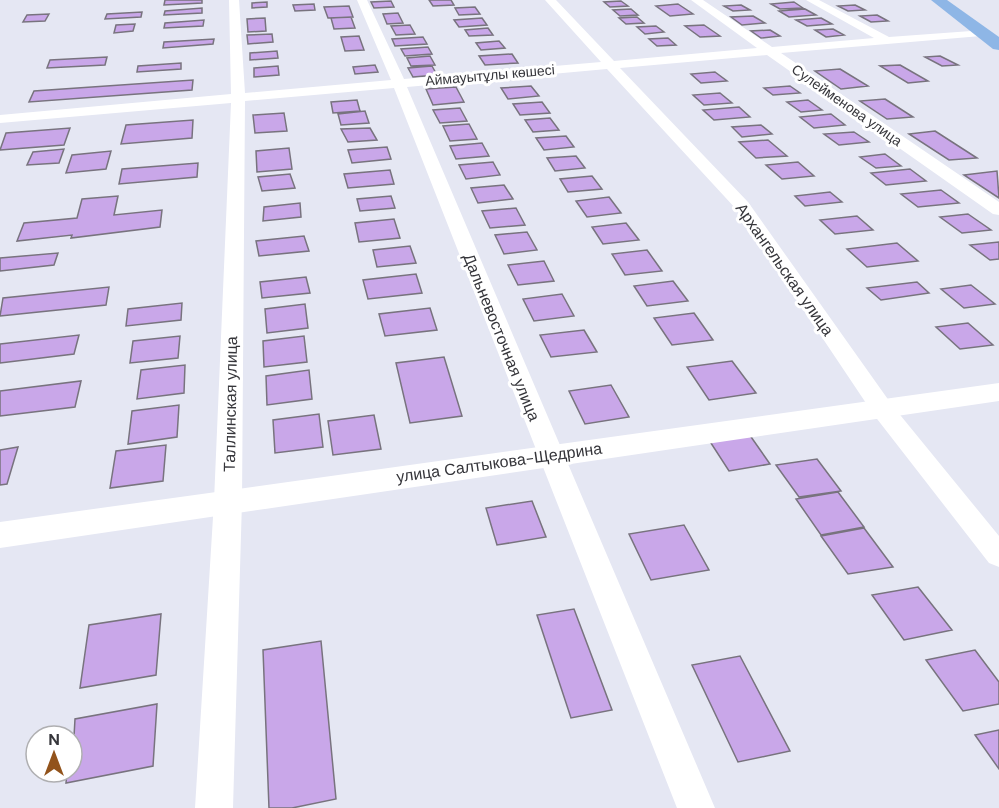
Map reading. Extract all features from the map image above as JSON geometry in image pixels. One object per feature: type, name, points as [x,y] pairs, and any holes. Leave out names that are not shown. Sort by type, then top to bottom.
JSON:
[{"type":"highway","points":[[938,0],[999,45]]},
{"type":"street","name":"Таллинская улица","points":[[214,808],[228,501],[238,100],[234,0]]},
{"type":"street","name":"Дальневосточная улица","points":[[362,0],[399,84],[696,808]]},
{"type":"street","name":"Архангельская улица","points":[[550,0],[742,206],[883,410],[999,556]]},
{"type":"street","name":"Сулейменова улица","points":[[696,0],[999,210]]},
{"type":"street","points":[[811,0],[887,40]]},
{"type":"street","name":"Аймауытұлы көшесі","points":[[0,119],[238,100],[611,64],[981,32]]},
{"type":"street","name":"улица Салтыкова-Щедрина","points":[[0,535],[550,454],[883,410],[999,392]]},
{"type":"building","points":[[165,0],[202,0],[202,3],[164,5]]},
{"type":"building","points":[[429,0],[451,0],[454,5],[433,6]]},
{"type":"building","points":[[391,1],[394,7],[374,8],[371,2]]},
{"type":"building","points":[[621,1],[628,6],[610,7],[604,2]]},
{"type":"building","points":[[267,2],[267,7],[252,8],[252,3]]},
{"type":"building","points":[[794,2],[803,8],[780,9],[771,4]]},
{"type":"building","points":[[314,4],[315,10],[295,11],[293,5]]},
{"type":"building","points":[[678,4],[693,14],[670,16],[656,6]]},
{"type":"building","points":[[741,5],[750,10],[733,11],[724,6]]},
{"type":"building","points":[[855,5],[865,10],[848,11],[838,6]]},
{"type":"building","points":[[349,6],[353,17],[328,18],[324,7]]},
{"type":"building","points":[[475,7],[480,14],[459,15],[455,8]]},
{"type":"building","points":[[202,8],[202,13],[164,15],[165,11]]},
{"type":"building","points":[[631,9],[638,15],[620,16],[613,10]]},
{"type":"building","points":[[805,9],[816,15],[789,17],[779,11]]},
{"type":"building","points":[[142,12],[141,17],[105,19],[107,14]]},
{"type":"building","points":[[398,13],[403,23],[387,24],[383,14]]},
{"type":"building","points":[[49,14],[45,21],[23,22],[27,15]]},
{"type":"building","points":[[877,15],[888,21],[871,22],[860,16]]},
{"type":"building","points":[[753,16],[765,23],[742,25],[731,17]]},
{"type":"building","points":[[351,17],[355,28],[334,29],[331,18]]},
{"type":"building","points":[[637,17],[644,23],[626,24],[619,18]]},
{"type":"building","points":[[265,18],[266,31],[248,32],[247,19]]},
{"type":"building","points":[[482,18],[487,25],[459,27],[454,20]]},
{"type":"building","points":[[821,18],[832,24],[807,26],[796,20]]},
{"type":"building","points":[[204,20],[203,26],[164,28],[165,23]]},
{"type":"building","points":[[135,24],[133,31],[114,33],[116,25]]},
{"type":"building","points":[[410,25],[415,34],[396,35],[391,26]]},
{"type":"building","points":[[704,25],[720,36],[700,37],[685,26]]},
{"type":"building","points":[[656,26],[664,32],[645,34],[637,27]]},
{"type":"building","points":[[488,28],[493,35],[469,36],[465,30]]},
{"type":"building","points":[[833,29],[844,35],[826,37],[815,30]]},
{"type":"building","points":[[770,30],[780,36],[761,38],[751,31]]},
{"type":"building","points":[[272,34],[273,42],[248,44],[247,35]]},
{"type":"building","points":[[359,36],[364,50],[345,51],[341,37]]},
{"type":"building","points":[[423,37],[427,44],[395,46],[392,39]]},
{"type":"building","points":[[668,38],[676,45],[657,46],[649,39]]},
{"type":"building","points":[[214,39],[213,44],[163,48],[164,42]]},
{"type":"building","points":[[499,41],[505,48],[481,50],[476,43]]},
{"type":"building","points":[[428,47],[432,54],[405,56],[401,49]]},
{"type":"building","points":[[277,51],[278,58],[250,60],[250,53]]},
{"type":"building","points":[[512,54],[518,63],[485,65],[479,56]]},
{"type":"building","points":[[430,56],[435,65],[411,66],[407,58]]},
{"type":"building","points":[[940,56],[958,65],[942,66],[925,57]]},
{"type":"building","points":[[107,57],[105,65],[47,68],[50,60]]},
{"type":"building","points":[[181,63],[181,69],[137,72],[138,66]]},
{"type":"building","points":[[375,65],[378,72],[355,74],[353,67]]},
{"type":"building","points":[[900,65],[928,81],[908,83],[880,66]]},
{"type":"building","points":[[278,66],[279,75],[254,77],[254,68]]},
{"type":"building","points":[[432,66],[437,75],[413,77],[408,68]]},
{"type":"building","points":[[840,69],[868,86],[841,89],[815,71]]},
{"type":"building","points":[[715,72],[727,81],[701,83],[691,74]]},
{"type":"building","points":[[193,80],[192,90],[29,102],[34,91]]},
{"type":"building","points":[[531,86],[539,96],[508,99],[501,88]]},
{"type":"building","points":[[790,86],[800,93],[773,95],[764,88]]},
{"type":"building","points":[[456,87],[464,102],[433,105],[426,89]]},
{"type":"building","points":[[720,93],[732,103],[704,105],[693,95]]},
{"type":"building","points":[[885,99],[913,117],[887,119],[860,101]]},
{"type":"building","points":[[357,100],[360,111],[333,113],[331,102]]},
{"type":"building","points":[[808,100],[822,110],[801,112],[787,102]]},
{"type":"building","points":[[542,102],[550,113],[520,115],[513,104]]},
{"type":"building","points":[[739,107],[750,117],[714,120],[703,110]]},
{"type":"building","points":[[460,108],[467,121],[440,123],[433,110]]},
{"type":"building","points":[[365,111],[369,123],[341,125],[338,114]]},
{"type":"building","points":[[284,113],[287,131],[255,133],[253,115]]},
{"type":"building","points":[[831,114],[845,125],[814,128],[800,117]]},
{"type":"building","points":[[550,118],[559,130],[533,132],[525,120]]},
{"type":"building","points":[[193,120],[192,138],[121,144],[126,125]]},
{"type":"building","points":[[469,124],[477,139],[450,141],[443,126]]},
{"type":"building","points":[[761,125],[772,134],[742,137],[732,127]]},
{"type":"building","points":[[70,128],[64,145],[0,150],[6,133]]},
{"type":"building","points":[[370,128],[377,140],[348,142],[341,129]]},
{"type":"building","points":[[935,131],[977,158],[949,160],[909,134]]},
{"type":"building","points":[[854,132],[869,142],[839,145],[824,134]]},
{"type":"building","points":[[566,136],[574,147],[544,150],[536,138]]},
{"type":"building","points":[[768,140],[787,156],[756,158],[739,142]]},
{"type":"building","points":[[482,143],[489,156],[456,159],[450,146]]},
{"type":"building","points":[[387,147],[391,159],[352,163],[348,150]]},
{"type":"building","points":[[289,148],[292,169],[257,172],[256,151]]},
{"type":"building","points":[[64,149],[59,163],[27,165],[33,152]]},
{"type":"building","points":[[111,151],[106,169],[66,173],[72,155]]},
{"type":"building","points":[[885,154],[901,166],[876,168],[860,157]]},
{"type":"building","points":[[576,156],[585,168],[555,171],[547,158]]},
{"type":"building","points":[[493,162],[500,175],[466,179],[459,165]]},
{"type":"building","points":[[798,162],[814,176],[782,179],[766,165]]},
{"type":"building","points":[[198,163],[197,177],[119,184],[122,169]]},
{"type":"building","points":[[910,169],[926,181],[886,185],[871,173]]},
{"type":"building","points":[[390,170],[394,184],[348,188],[344,174]]},
{"type":"building","points":[[997,171],[999,198],[964,175]]},
{"type":"building","points":[[290,174],[295,188],[262,191],[258,177]]},
{"type":"building","points":[[592,176],[602,189],[568,192],[560,179]]},
{"type":"building","points":[[504,185],[513,199],[478,203],[471,188]]},
{"type":"building","points":[[941,190],[959,203],[918,207],[901,194]]},
{"type":"building","points":[[830,192],[842,202],[805,206],[795,196]]},
{"type":"building","points":[[118,196],[114,215],[162,210],[160,227],[71,238],[72,235],[17,241],[24,223],[77,218],[82,199]]},
{"type":"building","points":[[391,196],[395,208],[360,211],[357,199]]},
{"type":"building","points":[[609,197],[621,213],[587,217],[576,201]]},
{"type":"building","points":[[300,203],[301,217],[263,221],[264,207]]},
{"type":"building","points":[[516,208],[525,225],[490,228],[482,211]]},
{"type":"building","points":[[968,214],[991,230],[962,233],[940,217]]},
{"type":"building","points":[[857,216],[873,230],[835,234],[820,220]]},
{"type":"building","points":[[394,219],[400,238],[359,242],[355,223]]},
{"type":"building","points":[[626,223],[639,240],[603,244],[592,227]]},
{"type":"building","points":[[527,232],[537,250],[504,254],[495,235]]},
{"type":"building","points":[[304,236],[309,251],[259,256],[256,241]]},
{"type":"building","points":[[999,242],[999,259],[990,260],[970,245]]},
{"type":"building","points":[[897,243],[918,261],[867,267],[847,249]]},
{"type":"building","points":[[410,246],[416,263],[377,267],[373,250]]},
{"type":"building","points":[[647,250],[662,271],[625,275],[612,254]]},
{"type":"building","points":[[58,253],[54,265],[0,271],[0,258]]},
{"type":"building","points":[[544,261],[554,281],[518,285],[508,265]]},
{"type":"building","points":[[416,274],[422,293],[368,299],[363,280]]},
{"type":"building","points":[[306,277],[310,293],[262,298],[260,282]]},
{"type":"building","points":[[673,281],[688,301],[647,306],[634,286]]},
{"type":"building","points":[[917,282],[929,293],[881,300],[867,288]]},
{"type":"building","points":[[971,285],[995,304],[964,308],[941,289]]},
{"type":"building","points":[[109,287],[106,305],[0,316],[3,298]]},
{"type":"building","points":[[562,294],[574,316],[534,321],[523,299]]},
{"type":"building","points":[[182,303],[181,320],[126,326],[128,309]]},
{"type":"building","points":[[305,304],[308,328],[267,333],[265,309]]},
{"type":"building","points":[[430,308],[437,330],[385,336],[379,314]]},
{"type":"building","points":[[694,313],[713,340],[672,345],[654,318]]},
{"type":"building","points":[[968,323],[993,345],[960,349],[936,327]]},
{"type":"building","points":[[584,330],[597,352],[551,357],[540,335]]},
{"type":"building","points":[[79,335],[74,354],[0,363],[0,344]]},
{"type":"building","points":[[180,336],[178,358],[130,363],[133,341]]},
{"type":"building","points":[[304,336],[307,362],[264,367],[263,341]]},
{"type":"building","points":[[444,357],[462,416],[410,423],[396,363]]},
{"type":"building","points":[[732,361],[756,393],[709,400],[687,367]]},
{"type":"building","points":[[185,365],[184,393],[137,399],[141,370]]},
{"type":"building","points":[[309,370],[312,399],[267,405],[266,376]]},
{"type":"building","points":[[81,381],[75,407],[0,416],[0,391]]},
{"type":"building","points":[[611,385],[629,417],[585,424],[569,391]]},
{"type":"building","points":[[179,405],[177,437],[128,444],[132,411]]},
{"type":"building","points":[[319,414],[323,447],[275,453],[273,420]]},
{"type":"building","points":[[374,415],[381,449],[333,455],[328,421]]},
{"type":"building","points":[[749,434],[770,464],[729,471],[709,440]]},
{"type":"building","points":[[166,445],[163,481],[110,488],[116,451]]},
{"type":"building","points":[[18,447],[7,484],[0,485],[0,450]]},
{"type":"building","points":[[817,459],[841,491],[799,497],[776,465]]},
{"type":"building","points":[[838,492],[864,527],[821,535],[796,499]]},
{"type":"building","points":[[532,501],[546,537],[497,545],[486,508]]},
{"type":"building","points":[[684,525],[709,570],[651,580],[629,534]]},
{"type":"building","points":[[864,528],[893,567],[848,574],[821,536]]},
{"type":"building","points":[[918,587],[952,630],[904,640],[872,595]]},
{"type":"building","points":[[574,609],[612,710],[571,718],[537,615]]},
{"type":"building","points":[[161,614],[156,675],[80,688],[89,625]]},
{"type":"building","points":[[321,641],[336,799],[292,808],[269,808],[263,650]]},
{"type":"building","points":[[975,650],[999,682],[999,704],[963,711],[926,660]]},
{"type":"building","points":[[740,656],[790,751],[738,762],[692,665]]},
{"type":"building","points":[[157,704],[153,766],[84,779],[84,724],[75,724],[75,719]]},
{"type":"building","points":[[999,730],[999,769],[975,735]]}]
